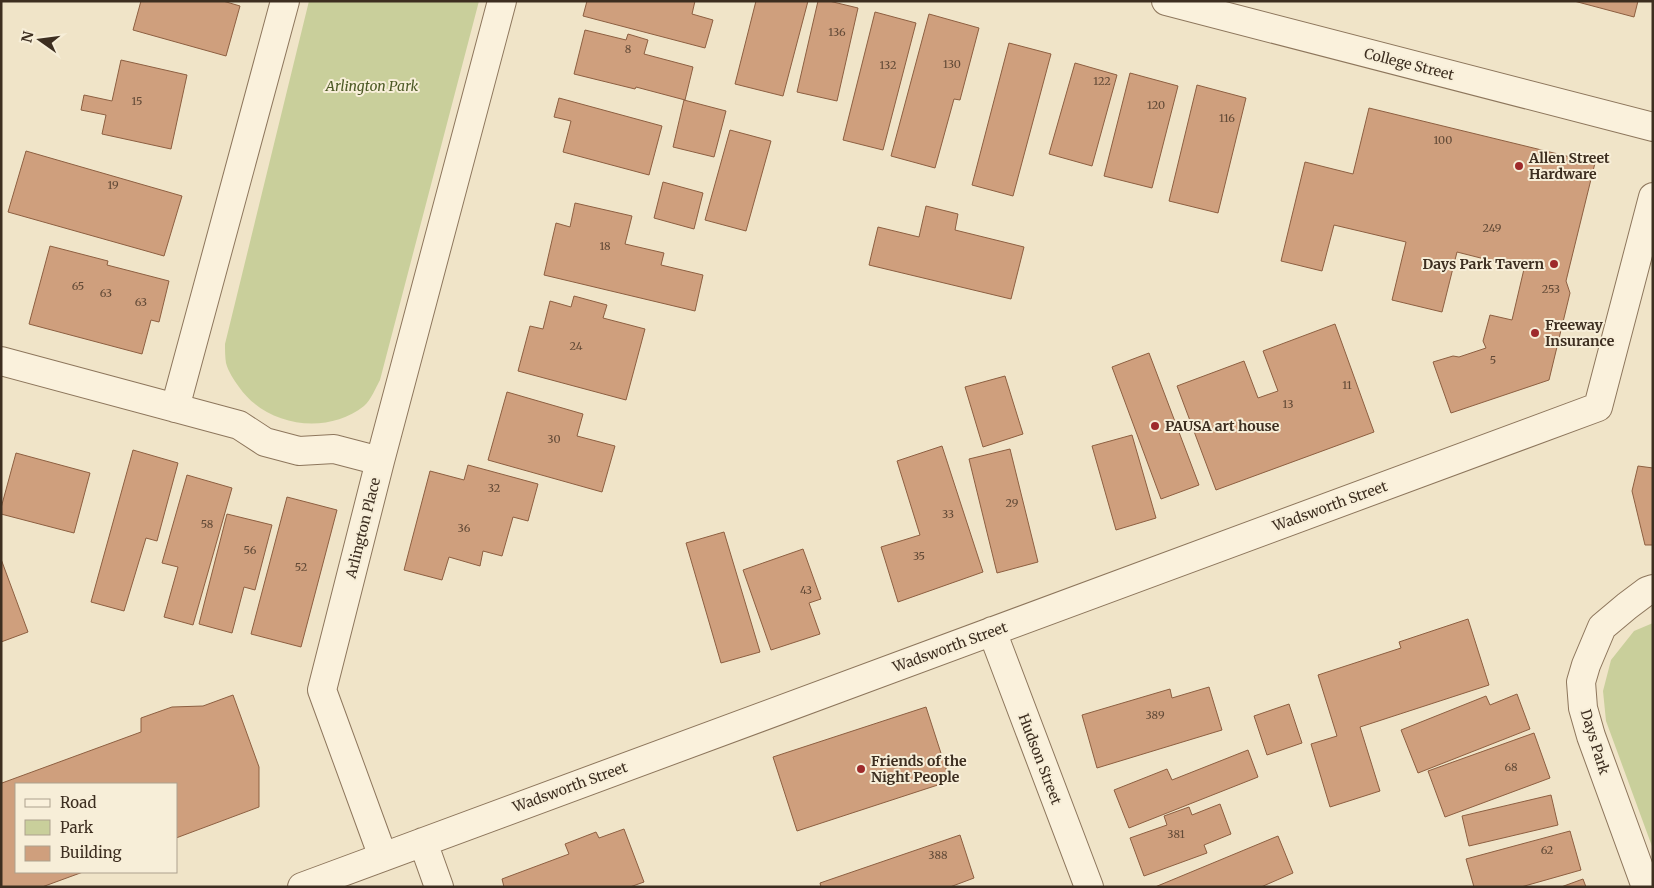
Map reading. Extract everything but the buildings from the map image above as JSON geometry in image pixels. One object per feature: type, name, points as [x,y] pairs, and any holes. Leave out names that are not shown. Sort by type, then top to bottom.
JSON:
[{"type":"street","points":[[175,408],[285,1]]},
{"type":"street","points":[[380,461],[502,1]]},
{"type":"street","name":"College Street","points":[[1166,1],[1653,127]]},
{"type":"street","name":"Wadsworth Street","points":[[302,887],[1598,407],[1653,197]]},
{"type":"street","name":"Arlington Place","points":[[1,361],[239,425],[265,442],[299,451],[334,450],[380,461],[322,690],[383,857]]},
{"type":"street","name":"Days Park","points":[[1646,887],[1591,736],[1583,708],[1582,682],[1586,665],[1602,627],[1647,591],[1653,589]]},
{"type":"street","name":"Hudson Street","points":[[992,631],[1089,887]]},
{"type":"street","points":[[423,842],[439,887]]},
{"type":"green space","name":"Arlington Park","points":[[309,1],[479,1],[380,380],[364,406],[349,415],[332,421],[315,423],[297,422],[280,418],[265,411],[251,400],[239,387],[230,372],[226,363],[225,349]]},
{"type":"green space","points":[[1653,623],[1653,849],[1606,721],[1603,691],[1611,660],[1634,631]]},
{"type":"place","name":"Allen Street Hardware","points":[[1519,166]]},
{"type":"place","name":"Days Park Tavern","points":[[1554,264]]},
{"type":"place","name":"Freeway Insurance","points":[[1535,333]]},
{"type":"place","name":"PAUSA art house","points":[[1155,426]]},
{"type":"place","name":"Friends of the Night People","points":[[861,769]]}]
